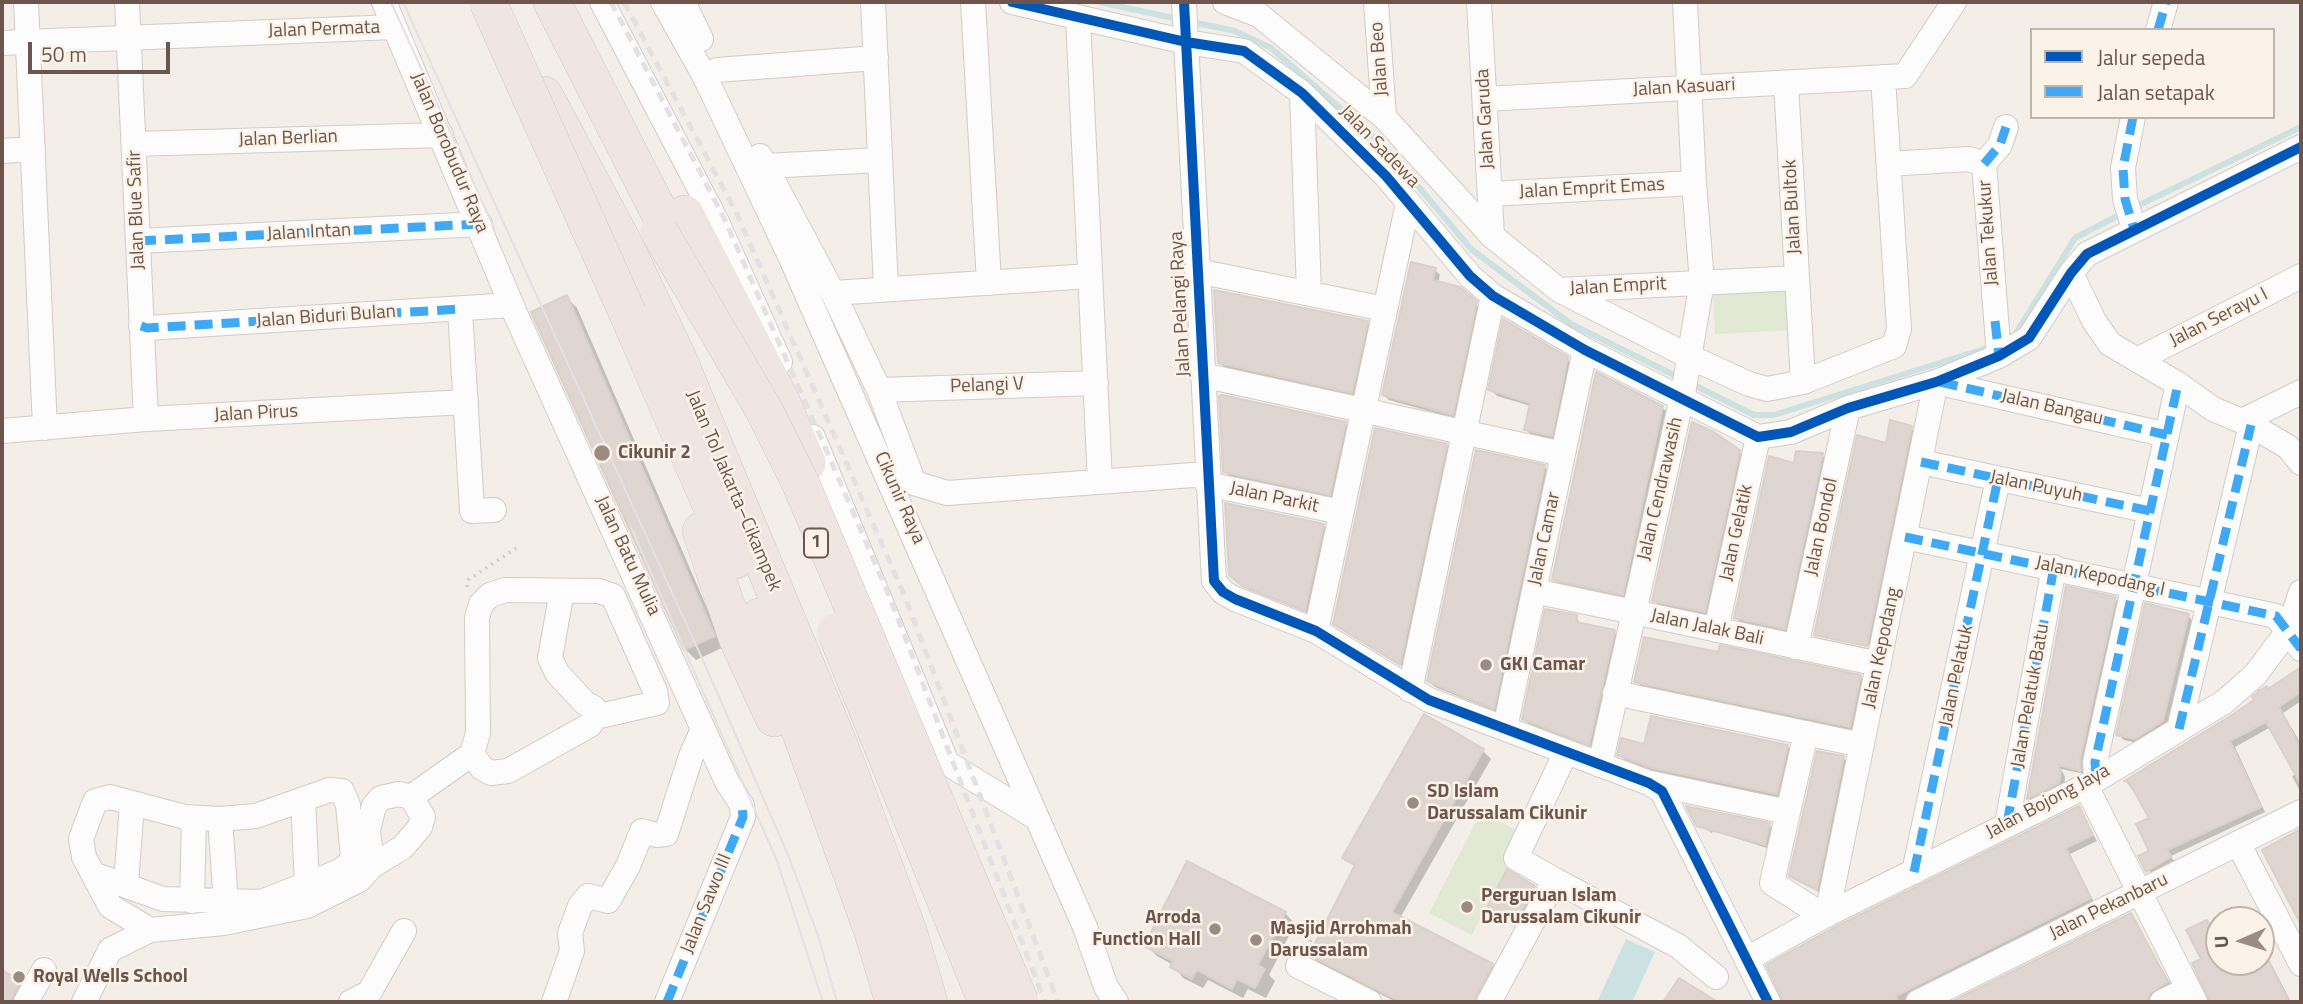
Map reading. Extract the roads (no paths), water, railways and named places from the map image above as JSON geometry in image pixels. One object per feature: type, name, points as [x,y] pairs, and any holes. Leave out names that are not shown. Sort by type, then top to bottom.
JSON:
[{"type":"highway","points":[[487,2],[628,314],[765,629],[873,932],[894,1002]]},
{"type":"highway","name":"Jalan Tol Jakarta–Cikampek","points":[[487,2],[569,139],[625,246],[679,361],[839,747],[908,931],[929,1002]]},
{"type":"highway","points":[[526,2],[764,410],[800,482],[1020,1002]]},
{"type":"highway","name":"1","points":[[552,2],[726,342],[818,546],[970,1002]]},
{"type":"highway","points":[[605,106],[641,146],[690,223],[782,403],[934,764],[1026,1002]]},
{"type":"highway","points":[[659,231],[761,449],[987,1002]]},
{"type":"highway","points":[[628,314],[737,640],[795,762],[859,944],[872,1002]]},
{"type":"highway","points":[[908,931],[918,1002]]},
{"type":"street","points":[[26,2],[14,43],[33,149],[46,428]]},
{"type":"street","name":"Jalan Blue Safir","points":[[127,2],[146,419]]},
{"type":"street","name":"Jalan Borobudur Raya","points":[[383,2],[512,305]]},
{"type":"street","points":[[602,2],[716,220],[821,456],[947,763],[1035,817]]},
{"type":"street","name":"Cikunir Raya","points":[[663,2],[705,77],[790,256],[916,537],[1035,817],[1085,927],[1106,987],[1116,1002]]},
{"type":"street","points":[[683,2],[833,293],[879,390]]},
{"type":"street","points":[[873,2],[886,289]]},
{"type":"street","points":[[973,2],[989,283]]},
{"type":"street","name":"Jalan Sadewa","points":[[1012,2],[1244,51],[1302,93],[1386,176],[1470,276],[1493,296],[1585,350],[1686,377]]},
{"type":"street","name":"Jalan Emprit","points":[[1225,2],[1259,15],[1384,117],[1492,236],[1559,290],[1702,282]]},
{"type":"street","name":"Jalan Beo","points":[[1376,2],[1384,117]]},
{"type":"street","name":"Jalan Garuda","points":[[1479,2],[1492,236]]},
{"type":"street","name":"Jalan Cendrawasih","points":[[1600,765],[1686,377],[1702,282],[1685,2]]},
{"type":"street","name":"Jalan Kasuari","points":[[1485,99],[1905,76],[1954,2]]},
{"type":"street","points":[[2159,28],[2166,2]]},
{"type":"street","name":"Jalan Pelangi Raya","points":[[1184,3],[1214,580],[1223,592],[1316,631]]},
{"type":"street","points":[[1078,18],[1100,482]]},
{"type":"street","name":"Jalan Permata","points":[[14,43],[394,27]]},
{"type":"street","points":[[717,70],[876,58]]},
{"type":"street","points":[[1686,377],[1767,388],[1803,382],[1894,346],[1899,329],[1883,77]]},
{"type":"street","name":"Jalan Bultok","points":[[1702,282],[1797,278],[1786,83]]},
{"type":"street","points":[[1302,93],[1309,293]]},
{"type":"street","points":[[2129,215],[2123,168],[2133,119]]},
{"type":"street","points":[[1984,164],[2000,145],[2006,128]]},
{"type":"street","name":"Jalan Berlian","points":[[134,144],[441,135]]},
{"type":"street","points":[[1559,290],[1686,377],[1758,437],[1791,432],[1848,408],[1936,382],[1997,347],[2029,338],[2071,273],[2087,254],[2129,215],[2301,147]]},
{"type":"street","points":[[2,151],[33,149]]},
{"type":"street","name":"Jalan Tekukur","points":[[1889,164],[1969,159],[1984,164],[1997,347]]},
{"type":"street","points":[[766,166],[880,160]]},
{"type":"street","name":"Jalan Emprit Emas","points":[[1490,194],[1694,183]]},
{"type":"street","points":[[1408,203],[1316,631],[1429,701],[1649,783],[1788,813]]},
{"type":"street","name":"Jalan Intan","points":[[138,241],[480,225]]},
{"type":"street","points":[[1197,271],[1385,309]]},
{"type":"street","points":[[2071,273],[2094,321],[2110,344],[2178,384],[2213,409],[2247,423],[2288,447],[2301,463]]},
{"type":"street","points":[[833,293],[1090,276]]},
{"type":"street","name":"Jalan Serayu I","points":[[2137,360],[2301,276]]},
{"type":"street","points":[[1797,278],[1803,382]]},
{"type":"street","points":[[1410,690],[1493,296]]},
{"type":"street","name":"Jalan Biduri Bulan","points":[[141,326],[512,305]]},
{"type":"street","name":"Jalan Batu Mulia","points":[[512,305],[727,782],[742,806]]},
{"type":"street","points":[[460,309],[472,511],[494,510]]},
{"type":"street","name":"Jalan Camar","points":[[1505,728],[1585,350]]},
{"type":"street","points":[[1202,375],[1563,454]]},
{"type":"street","name":"Jalan Bangau","points":[[1936,382],[2167,435]]},
{"type":"street","name":"Jalan Kepodang","points":[[1826,915],[1936,382]]},
{"type":"street","name":"Pelangi V","points":[[879,390],[1096,383]]},
{"type":"street","points":[[2162,1002],[2192,996],[2139,892],[2091,782],[2178,384]]},
{"type":"street","name":"Jalan Parkit","points":[[879,390],[914,483],[947,493],[1100,482],[1207,479],[1342,512]]},
{"type":"street","points":[[2179,729],[2247,423],[2301,392]]},
{"type":"street","name":"Jalan Pirus","points":[[2,431],[146,419],[466,402]]},
{"type":"street","name":"Jalan Bondol","points":[[1796,647],[1848,408]]},
{"type":"street","name":"Jalan Gelatik","points":[[1716,630],[1758,437]]},
{"type":"street","name":"Jalan Puyuh","points":[[1921,462],[2150,511]]},
{"type":"street","name":"Jalan Pelatuk","points":[[1914,872],[1998,479]]},
{"type":"street","name":"Jalan Kepodang I","points":[[1905,537],[2276,616],[2295,640]]},
{"type":"street","name":"Jalan Pelatuk Batu","points":[[2007,824],[2054,567]]},
{"type":"street","points":[[477,761],[476,641],[481,604],[490,595],[505,590],[599,591],[613,596],[655,691],[657,703],[595,717]]},
{"type":"street","name":"Jalan Jalak Bali","points":[[1534,590],[1879,664]]},
{"type":"street","points":[[477,761],[491,773],[508,771],[590,725],[595,717],[594,708],[585,703],[557,673],[550,657],[562,591]]},
{"type":"street","name":"Jalan Bojong Jaya","points":[[1747,959],[1826,915],[2091,782],[2224,702],[2295,640],[2301,592]]},
{"type":"street","points":[[617,607],[649,604]]},
{"type":"street","points":[[1615,694],[1862,745]]},
{"type":"street","points":[[554,1002],[572,951],[570,933],[580,906],[588,895],[608,901],[628,866],[642,831],[656,835],[666,834],[691,756],[704,729]]},
{"type":"street","points":[[1806,733],[1772,883],[1826,915]]},
{"type":"street","points":[[1566,752],[1516,858],[1678,946],[1716,977]]},
{"type":"street","points":[[415,800],[477,761]]},
{"type":"street","points":[[1649,783],[1662,791],[1768,1002]]},
{"type":"street","points":[[93,874],[126,883],[163,899],[261,902],[338,872],[354,857],[348,805],[342,792],[329,790],[256,816],[220,819],[194,818],[110,797],[95,801],[81,839],[84,857],[93,874],[110,906],[150,930]]},
{"type":"street","points":[[73,1002],[87,979],[105,958],[150,930],[224,923],[307,906],[359,880],[372,866],[403,847],[420,827],[424,817],[415,800],[399,793],[381,798],[374,806],[368,830],[372,866]]},
{"type":"street","points":[[303,800],[307,885]]},
{"type":"street","points":[[126,883],[132,804]]},
{"type":"street","name":"Jalan Sawo III","points":[[667,1002],[743,817],[742,806]]},
{"type":"street","name":"Jalan Pekanbaru","points":[[1918,1002],[2301,811]]},
{"type":"street","points":[[192,901],[194,818]]},
{"type":"street","points":[[220,819],[226,903]]},
{"type":"street","points":[[2238,843],[2301,964]]},
{"type":"street","points":[[1489,1002],[1555,880]]},
{"type":"street","points":[[84,1002],[96,984],[105,958],[110,906]]},
{"type":"street","points":[[351,1002],[369,993],[404,931]]},
{"type":"street","points":[[1298,965],[1360,1000]]},
{"type":"street","points":[[26,1002],[44,970]]},
{"type":"waterway","points":[[1099,2],[1178,19]]},
{"type":"waterway","points":[[1192,22],[1235,31],[1271,48],[1385,147],[1471,249],[1571,324],[1680,378]]},
{"type":"waterway","points":[[2133,208],[2301,127]]},
{"type":"waterway","points":[[2013,338],[2075,238],[2123,213]]},
{"type":"waterway","points":[[1690,383],[1754,415],[1774,415],[1987,348]]},
{"type":"tram line","points":[[391,2],[494,228]]},
{"type":"tram line","points":[[403,2],[706,667],[789,857],[819,939],[837,1002]]},
{"type":"tram line","points":[[631,527],[777,861],[823,1002]]},
{"type":"railway","points":[[611,2],[724,218],[828,454],[890,598],[1045,1002]]},
{"type":"railway","points":[[624,2],[736,212],[905,597],[1058,1002]]},
{"type":"place","name":"Cikunir 2","points":[[602,453]]},
{"type":"place","name":"GKI Camar","points":[[1486,665]]},
{"type":"place","name":"SD Islam Darussalam Cikunir","points":[[1413,803]]},
{"type":"place","name":"Perguruan Islam Darussalam Cikunir","points":[[1467,907]]},
{"type":"place","name":"Arroda Function Hall","points":[[1215,929]]},
{"type":"place","name":"Masjid Arrohmah Darussalam","points":[[1256,940]]},
{"type":"place","name":"Royal Wells School","points":[[19,977]]}]
